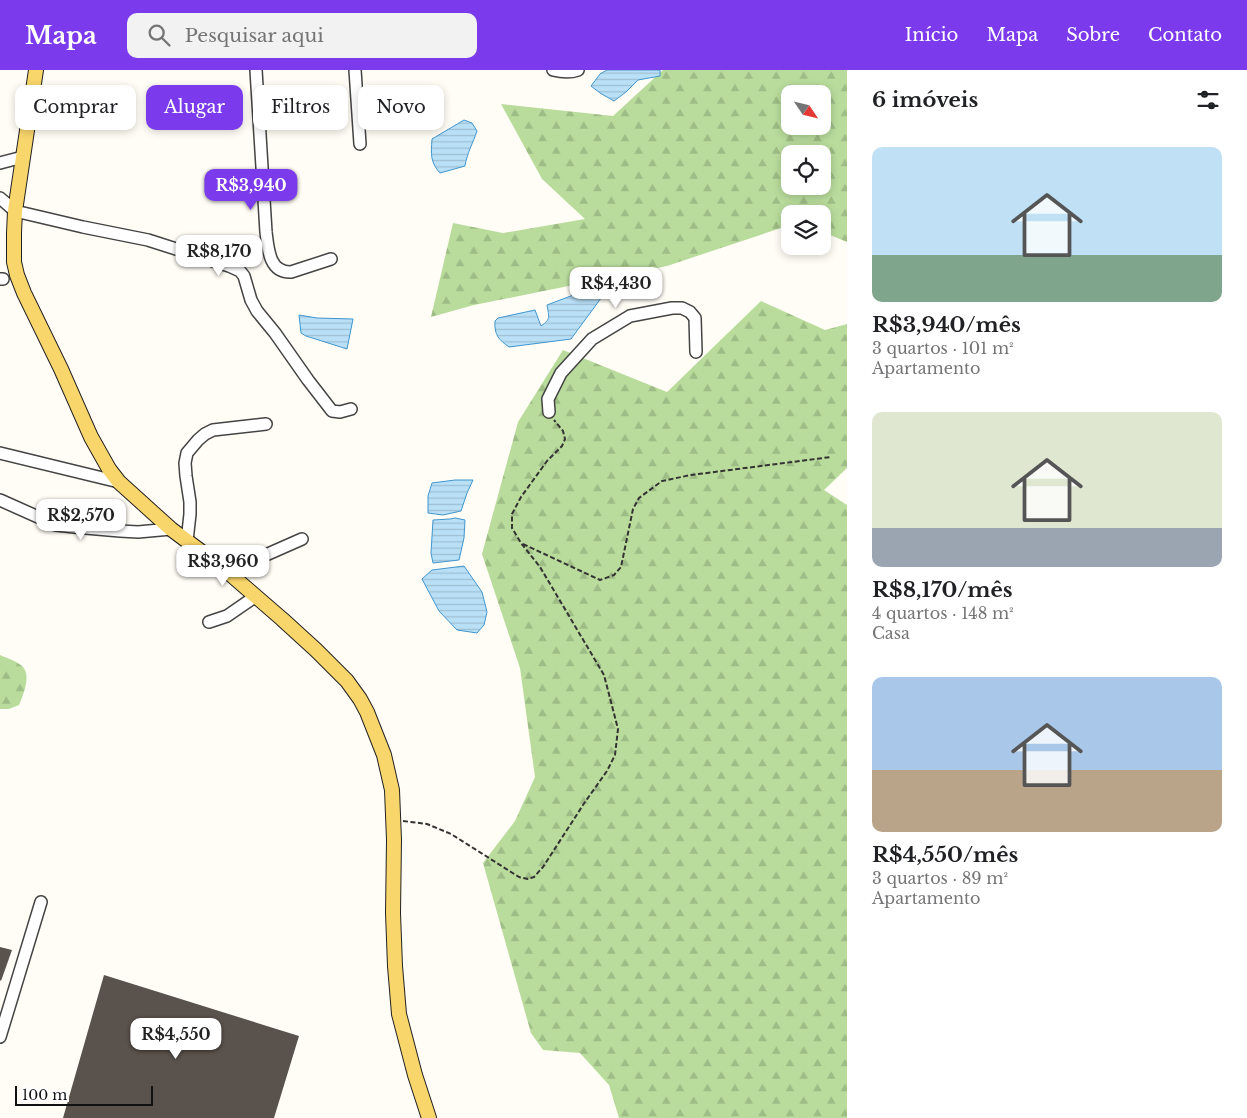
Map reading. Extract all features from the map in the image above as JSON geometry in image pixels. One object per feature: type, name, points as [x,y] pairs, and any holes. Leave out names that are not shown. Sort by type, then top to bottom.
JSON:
[{"type":"main road","points":[[36,70],[15,211],[14,262],[17,275],[92,436],[109,469],[119,482],[171,529],[222,567],[316,650],[347,681],[367,712],[384,755],[392,790],[394,820],[393,913],[399,1014],[415,1075],[429,1118]]},
{"type":"street","points":[[256,70],[266,232],[270,257],[274,265],[285,272],[291,272],[331,259]]},
{"type":"street","points":[[355,70],[360,144]]},
{"type":"street","points":[[553,70],[566,72],[578,70]]},
{"type":"street","points":[[0,163],[24,157]]},
{"type":"street","points":[[0,198],[15,211],[148,240],[240,271],[244,276],[251,300],[257,311],[332,411],[340,412],[351,409]]},
{"type":"street","points":[[549,412],[548,399],[561,374],[592,339],[630,316],[672,308],[682,308],[690,312],[695,318],[696,352]]},
{"type":"street","points":[[187,540],[190,502],[185,463],[187,453],[198,440],[213,430],[266,424]]},
{"type":"street","points":[[0,453],[119,482]]},
{"type":"street","points":[[0,500],[56,525],[138,532],[171,529]]},
{"type":"street","points":[[222,567],[268,554],[302,539]]},
{"type":"street","points":[[209,622],[226,616],[256,596]]},
{"type":"street","points":[[0,1037],[41,902]]},
{"type":"path","points":[[394,820],[427,824],[451,834],[519,877],[534,878],[607,771],[614,755],[618,729],[604,675],[540,567],[512,528],[512,514],[521,497],[547,462],[562,446],[565,439],[563,431],[549,412]]},
{"type":"path","points":[[521,543],[600,580],[608,578],[614,576],[621,567],[633,509],[638,498],[662,481],[691,475],[831,457]]},
{"type":"green space","points":[[663,70],[847,70],[847,242],[831,235],[831,205],[781,205],[781,228],[667,266],[474,305],[431,317],[453,223],[503,233],[585,219],[542,179],[501,104],[613,116]]},
{"type":"green space","points":[[761,301],[825,330],[847,324],[847,468],[824,490],[847,505],[847,1118],[619,1118],[609,1085],[580,1053],[543,1050],[531,1033],[483,863],[515,821],[535,777],[520,668],[482,554],[518,422],[563,350],[667,392]]},
{"type":"green space","points":[[0,655],[20,664],[26,674],[26,685],[19,705],[9,709],[0,709]]},
{"type":"water","points":[[607,70],[660,70],[660,76],[638,80],[614,101],[591,86],[600,74]]},
{"type":"water","points":[[464,120],[472,123],[477,131],[465,166],[440,173],[434,165],[432,158],[432,139]]},
{"type":"water","points":[[607,290],[571,339],[509,347],[496,334],[495,321],[498,318],[535,310],[541,326],[548,317],[547,305],[576,294]]},
{"type":"water","points":[[299,315],[317,318],[353,319],[347,349],[301,333]]},
{"type":"water","points":[[473,480],[461,511],[443,515],[428,513],[428,496],[432,483]]},
{"type":"water","points":[[455,518],[465,520],[464,538],[459,560],[433,563],[431,553],[433,520]]},
{"type":"water","points":[[464,566],[482,592],[487,612],[484,625],[477,633],[457,630],[439,611],[422,579],[432,570]]},
{"type":"building","points":[[0,947],[12,950],[1,981],[0,980]]},
{"type":"building","points":[[104,975],[299,1036],[274,1118],[63,1118]]}]
